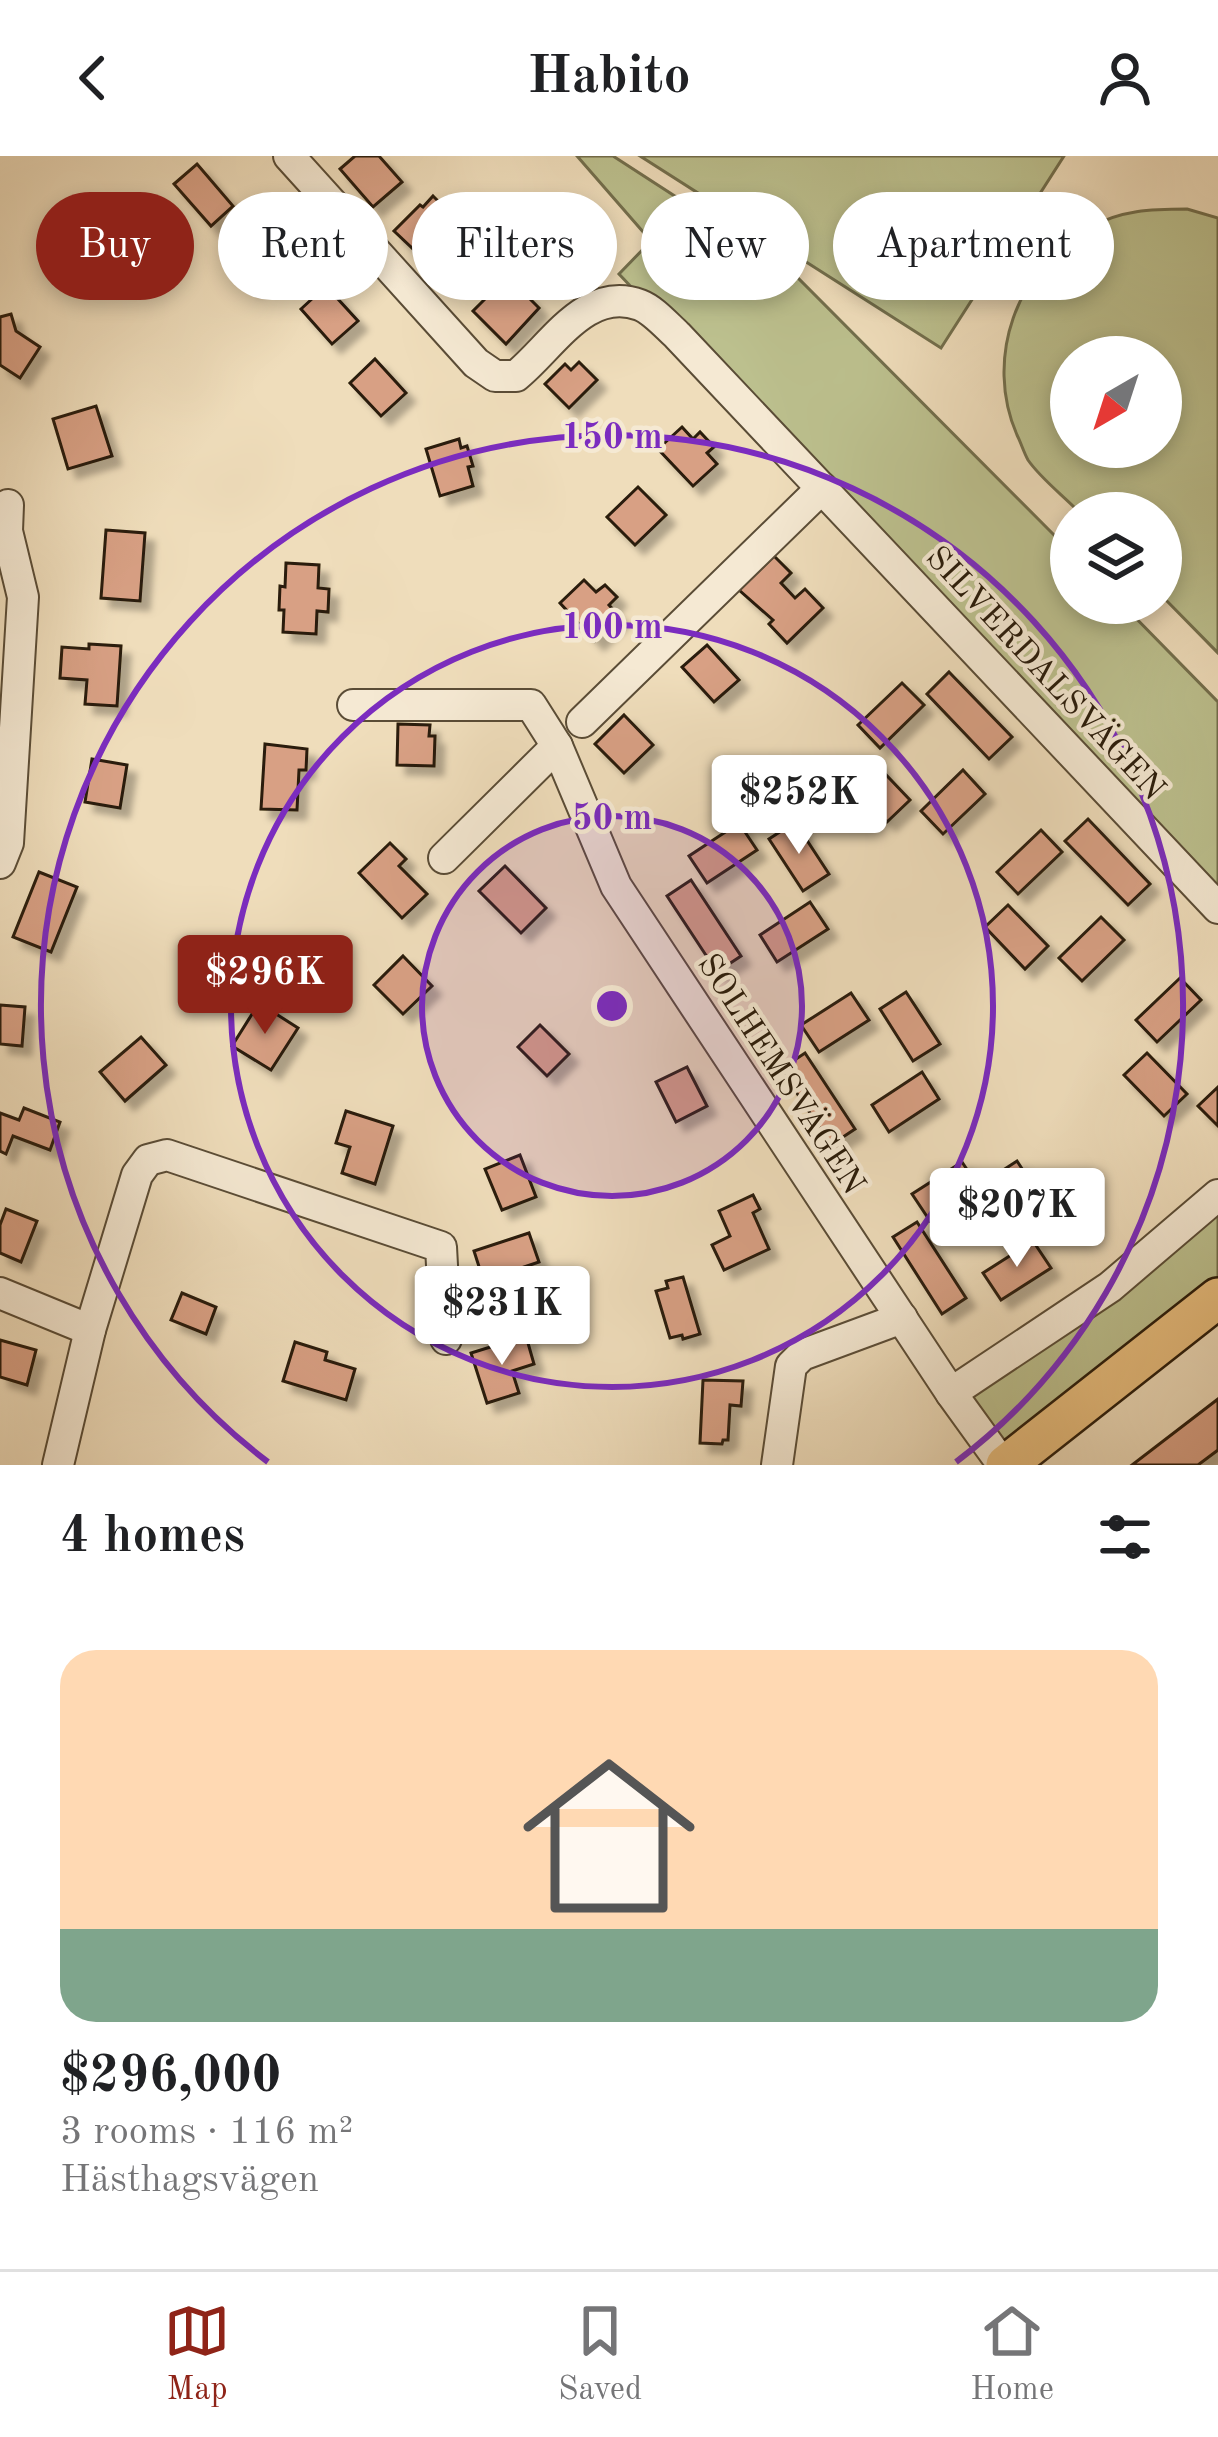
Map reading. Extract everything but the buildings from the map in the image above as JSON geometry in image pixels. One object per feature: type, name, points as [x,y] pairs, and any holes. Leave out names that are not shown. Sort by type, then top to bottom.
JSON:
[{"type":"main road","points":[[1004,1465],[1218,1298]]},
{"type":"street","name":"SILVERDALSVÄGEN","points":[[289,156],[476,363],[495,376],[516,376],[587,308],[619,300],[644,306],[677,334],[1218,908]]},
{"type":"street","points":[[582,722],[822,488]]},
{"type":"street","points":[[0,863],[8,843],[22,597],[7,531],[8,505]]},
{"type":"street","name":"SOLHEMSVÄGEN","points":[[353,705],[531,705],[557,746],[616,886],[951,1393],[1004,1465]]},
{"type":"street","points":[[444,858],[557,746]]},
{"type":"street","points":[[58,1465],[90,1330],[137,1175],[148,1160],[166,1155],[441,1247],[446,1339]]},
{"type":"street","points":[[951,1393],[1110,1287],[1218,1195]]},
{"type":"street","points":[[0,1293],[90,1330]]},
{"type":"street","points":[[777,1465],[791,1366],[802,1355],[902,1318]]},
{"type":"green space","points":[[577,156],[613,156],[669,192],[641,192],[641,230],[617,202],[617,192],[608,192]]},
{"type":"green space","points":[[640,156],[1064,156],[1041,192],[833,192],[833,279],[809,264],[809,192],[696,192]]},
{"type":"green space","points":[[1187,209],[1218,218],[1218,653],[1182,616],[1182,492],[1058,492],[1028,460],[1008,406],[1006,347],[1021,300],[1114,300],[1114,217]]},
{"type":"green space","points":[[641,251],[641,297],[619,274]]},
{"type":"green space","points":[[809,289],[1050,531],[1050,624],[1142,624],[1218,702],[1218,908],[644,300],[809,300]]},
{"type":"green space","points":[[866,300],[972,300],[941,348]]},
{"type":"green space","points":[[1218,1195],[1218,1298],[1006,1465],[951,1393]]}]
